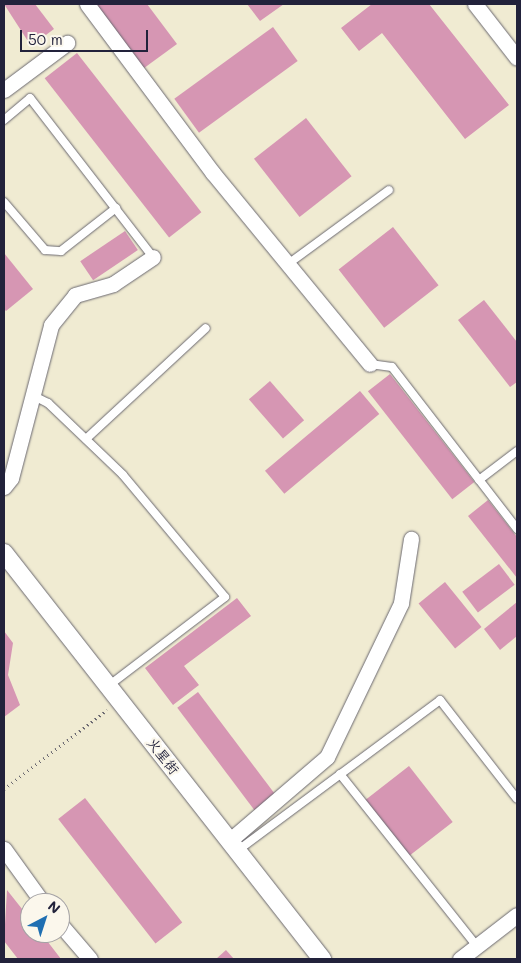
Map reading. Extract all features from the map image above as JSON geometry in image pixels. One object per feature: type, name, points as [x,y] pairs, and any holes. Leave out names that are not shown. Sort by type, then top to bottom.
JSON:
[{"type":"street","points":[[86,4],[213,174],[370,364]]},
{"type":"street","points":[[475,4],[517,58]]},
{"type":"street","points":[[4,90],[67,43]]},
{"type":"street","points":[[4,488],[11,478],[50,325],[75,295],[113,284],[153,257]]},
{"type":"street","points":[[233,846],[327,756],[401,604],[410,539]]},
{"type":"street","name":"火星街","points":[[4,553],[322,959]]},
{"type":"street","points":[[4,849],[37,893]]},
{"type":"street","points":[[460,959],[517,916]]},
{"type":"street","points":[[70,936],[90,959]]},
{"type":"lane","points":[[4,120],[30,98],[153,257]]},
{"type":"lane","points":[[288,264],[389,190]]},
{"type":"lane","points":[[4,202],[45,250],[61,251],[116,208]]},
{"type":"lane","points":[[86,439],[206,328]]},
{"type":"lane","points":[[370,364],[392,367],[517,529]]},
{"type":"lane","points":[[32,395],[48,403],[123,475],[225,597],[108,686]]},
{"type":"lane","points":[[479,480],[517,451]]},
{"type":"lane","points":[[233,846],[340,774],[440,700],[517,799]]},
{"type":"lane","points":[[340,774],[477,946]]},
{"type":"path","points":[[4,789],[119,700]]},
{"type":"building","points":[[4,4],[35,4],[54,29],[31,46]]},
{"type":"building","points":[[91,4],[147,4],[177,44],[140,71]]},
{"type":"building","points":[[247,4],[284,4],[260,21]]},
{"type":"building","points":[[372,4],[429,4],[509,105],[465,139],[382,33],[359,51],[341,28]]},
{"type":"building","points":[[273,27],[298,61],[199,133],[174,99]]},
{"type":"building","points":[[77,53],[201,212],[169,237],[45,78]]},
{"type":"building","points":[[306,118],[352,176],[300,217],[254,159]]},
{"type":"building","points":[[393,227],[439,285],[384,328],[339,269]]},
{"type":"building","points":[[125,231],[138,250],[93,280],[80,261]]},
{"type":"building","points":[[4,253],[33,289],[6,311],[4,309]]},
{"type":"building","points":[[484,300],[517,342],[517,382],[510,387],[458,320]]},
{"type":"building","points":[[390,374],[474,482],[452,499],[368,391]]},
{"type":"building","points":[[270,381],[304,420],[283,439],[249,399]]},
{"type":"building","points":[[360,391],[379,414],[284,494],[265,471]]},
{"type":"building","points":[[488,500],[517,537],[517,578],[468,516]]},
{"type":"building","points":[[499,564],[515,585],[478,612],[462,592]]},
{"type":"building","points":[[445,582],[482,627],[455,648],[419,603]]},
{"type":"building","points":[[237,598],[251,616],[184,666],[199,685],[173,705],[145,668]]},
{"type":"building","points":[[517,602],[517,636],[500,650],[484,629]]},
{"type":"building","points":[[4,631],[13,643],[8,675],[20,705],[4,717]]},
{"type":"building","points":[[198,692],[276,795],[255,811],[177,708]]},
{"type":"building","points":[[409,766],[453,822],[409,856],[366,800]]},
{"type":"building","points":[[85,798],[182,923],[155,943],[58,819]]},
{"type":"building","points":[[7,890],[20,906],[20,943],[49,943],[61,959],[18,959],[4,941]]},
{"type":"building","points":[[226,950],[234,959],[216,959]]}]
